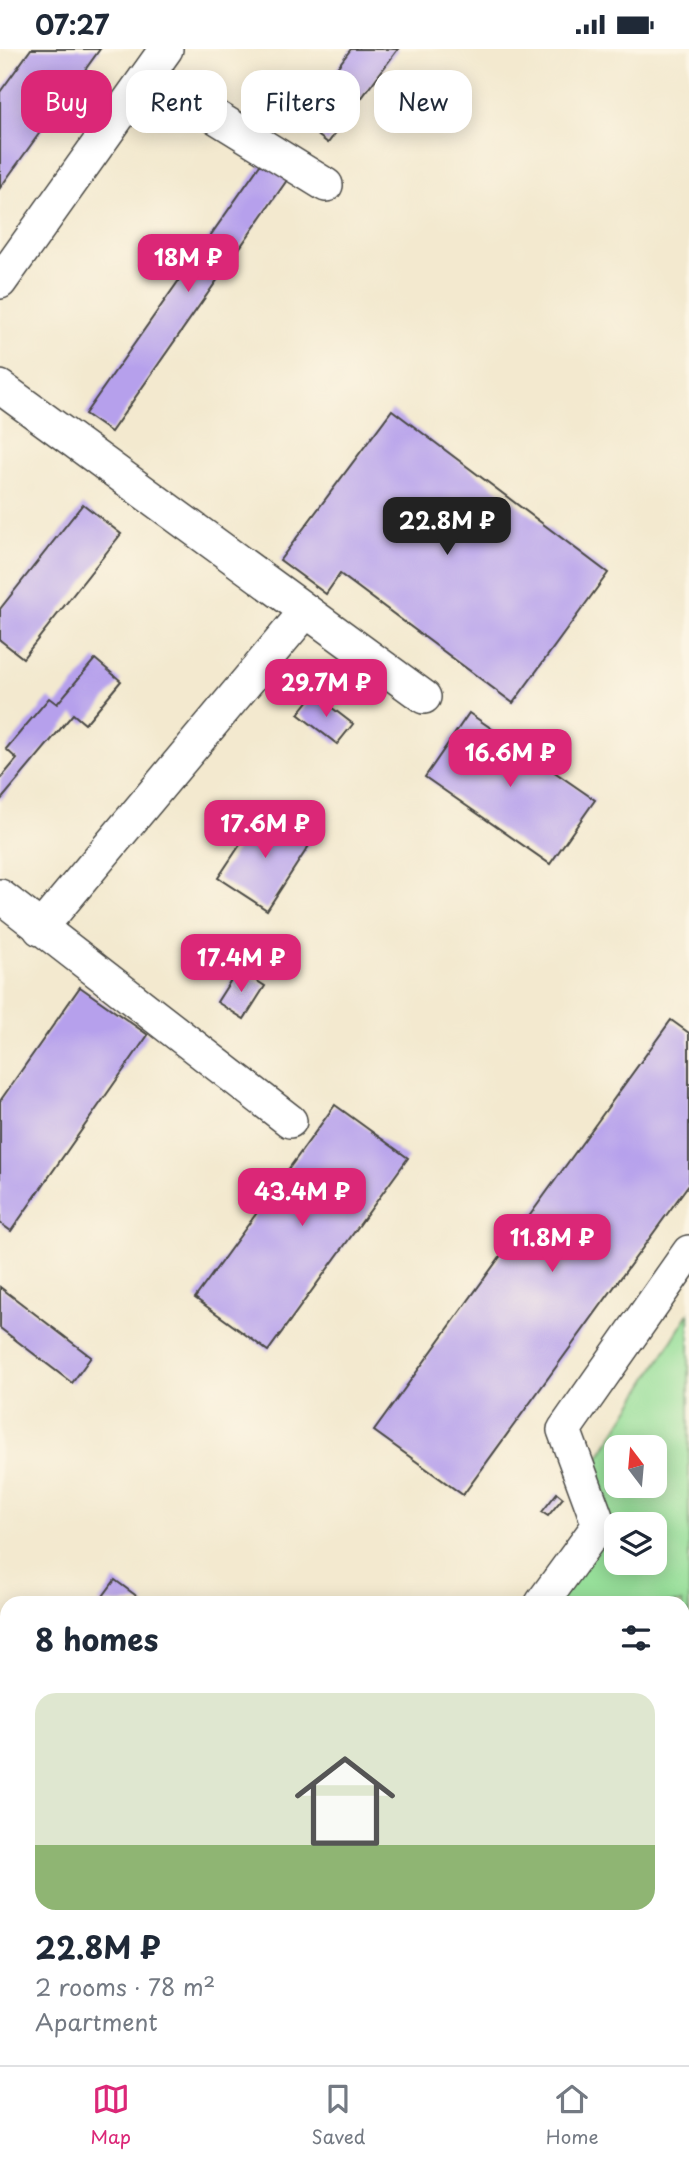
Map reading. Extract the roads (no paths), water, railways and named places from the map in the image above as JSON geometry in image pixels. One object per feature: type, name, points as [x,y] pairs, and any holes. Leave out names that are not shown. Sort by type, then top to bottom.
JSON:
[{"type":"street","points":[[0,282],[157,62],[326,185]]},
{"type":"street","points":[[0,387],[424,697]]},
{"type":"street","points":[[40,929],[306,611]]},
{"type":"street","points":[[0,896],[290,1121]]},
{"type":"street","points":[[546,1596],[599,1525],[564,1430],[689,1252]]}]
